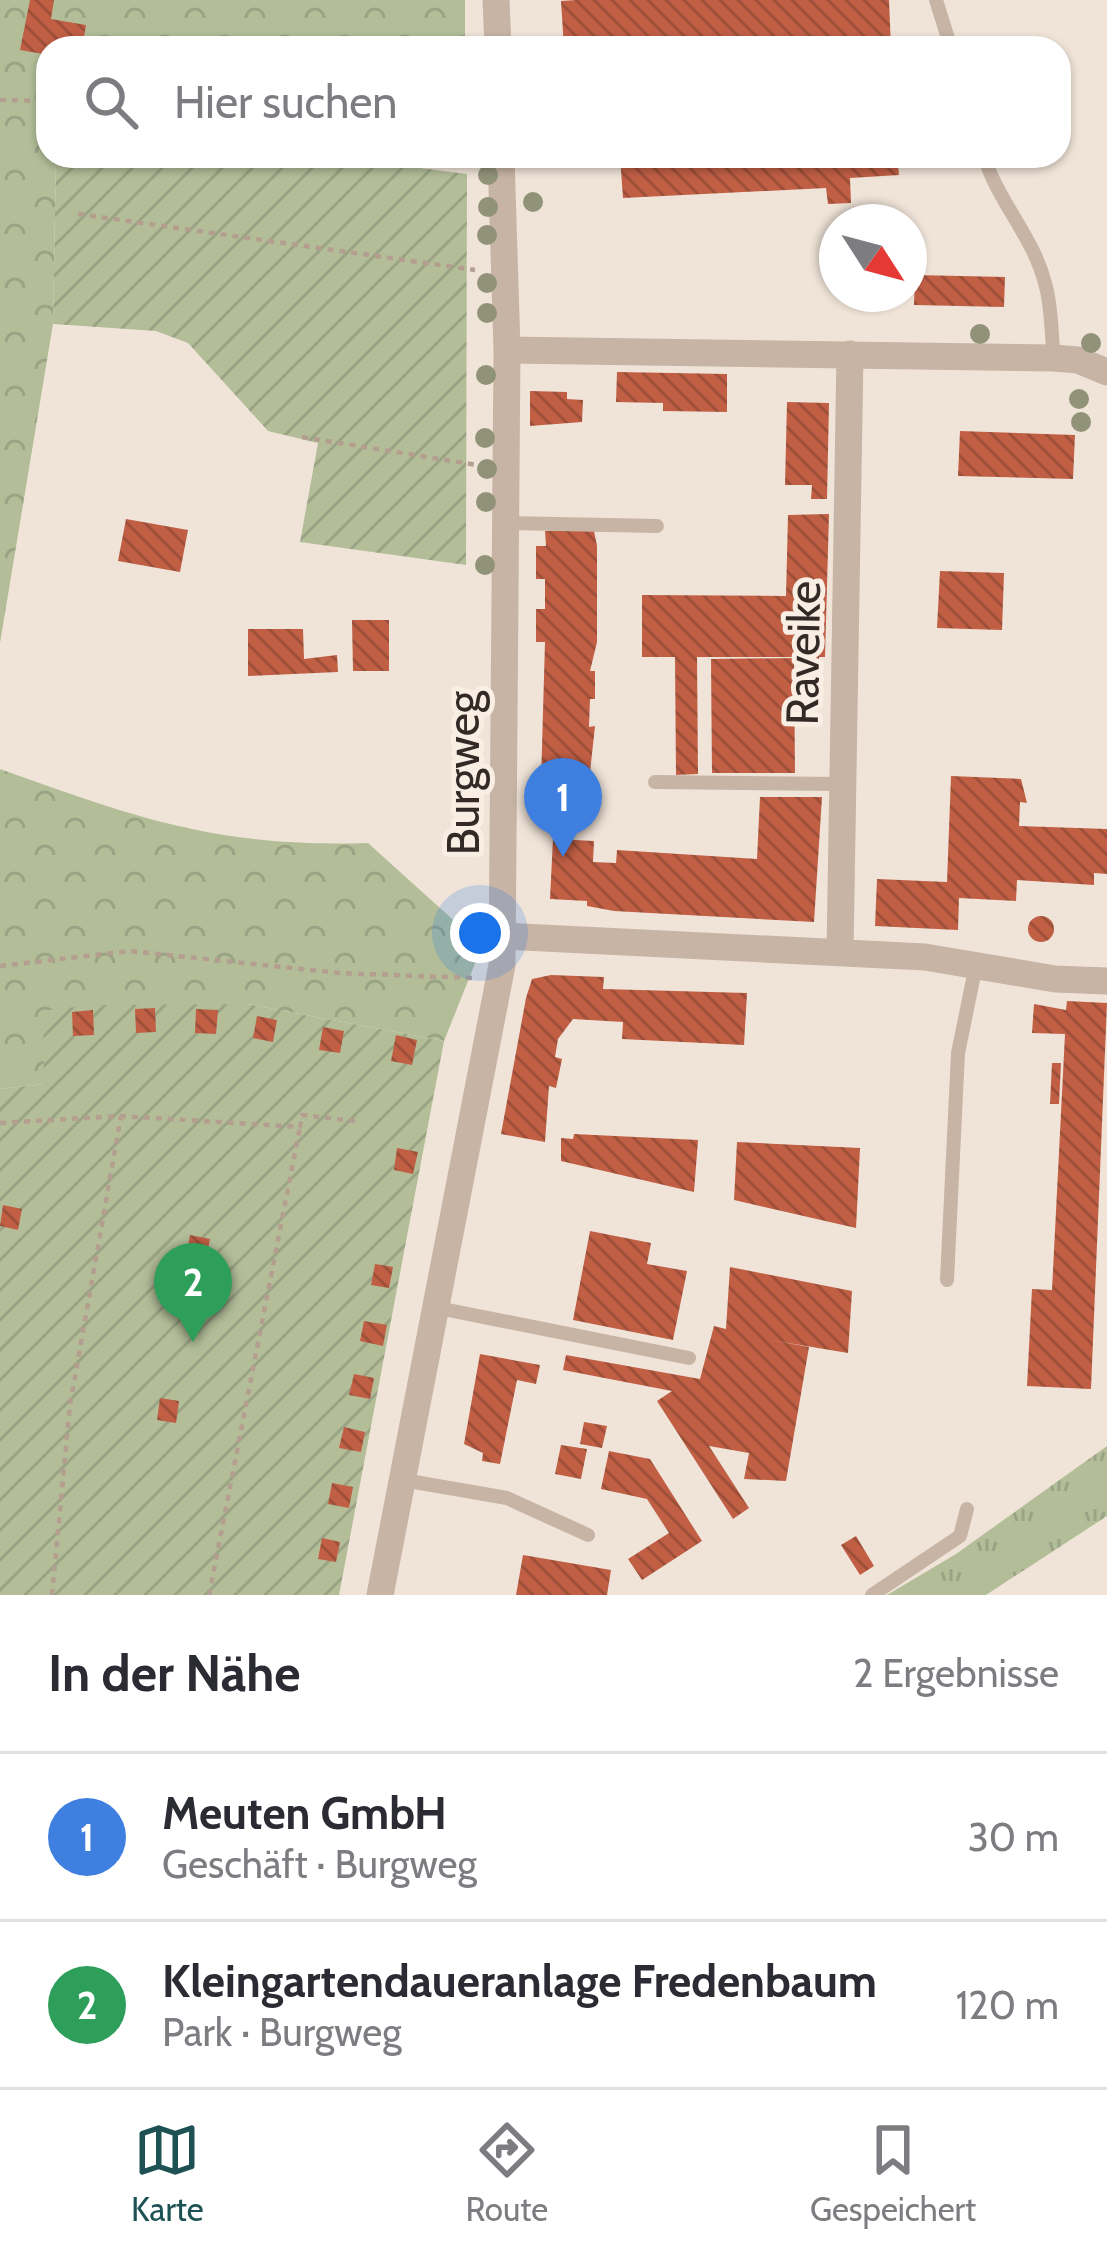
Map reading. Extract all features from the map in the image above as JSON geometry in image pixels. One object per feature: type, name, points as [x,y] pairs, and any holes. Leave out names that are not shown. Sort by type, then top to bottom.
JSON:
[{"type":"street","points":[[496,0],[498,36]]},
{"type":"street","name":"Burgweg","points":[[380,1595],[501,974],[507,469],[501,168]]},
{"type":"street","points":[[507,350],[1054,358],[1078,360],[1107,372]]},
{"type":"street","name":"Raveike","points":[[840,952],[850,354]]},
{"type":"street","points":[[504,936],[840,952],[976,965],[1055,980],[1107,982]]},
{"type":"lane","points":[[936,0],[947,36]]},
{"type":"lane","points":[[989,168],[1006,211],[1026,235],[1046,283],[1054,358]]},
{"type":"lane","points":[[506,523],[657,526]]},
{"type":"lane","points":[[656,782],[843,784]]},
{"type":"lane","points":[[947,1280],[958,1053],[976,965]]},
{"type":"lane","points":[[438,1308],[689,1358]]},
{"type":"lane","points":[[403,1480],[507,1498],[588,1535]]},
{"type":"lane","points":[[872,1595],[960,1536],[967,1509]]},
{"type":"path","points":[[0,100],[36,101]]},
{"type":"path","points":[[78,214],[505,274]]},
{"type":"path","points":[[302,436],[507,469]]},
{"type":"path","points":[[0,967],[129,951],[437,980],[501,974]]},
{"type":"path","points":[[208,1595],[302,1115],[355,1121]]},
{"type":"path","points":[[0,1123],[122,1116],[300,1127]]},
{"type":"path","points":[[52,1595],[70,1406],[122,1116]]},
{"type":"green space","points":[[0,0],[465,0],[465,36],[36,36],[36,168],[56,168],[53,324],[0,643]]},
{"type":"green space","points":[[56,168],[420,168],[467,174],[466,565],[300,542],[318,443],[268,431],[188,343],[156,331],[53,324]]},
{"type":"green space","points":[[0,769],[137,815],[222,835],[368,843],[482,946],[444,1041],[247,1004],[44,1084],[0,1089]]},
{"type":"green space","points":[[247,1004],[444,1041],[339,1595],[0,1595],[0,1089],[44,1084],[43,1011],[89,1005]]},
{"type":"green space","points":[[1107,1446],[1107,1516],[986,1595],[887,1595],[956,1554]]},
{"type":"building","points":[[30,0],[54,0],[51,19],[86,25],[84,36],[36,36],[36,53],[20,50]]},
{"type":"building","points":[[889,0],[890,36],[563,36],[561,1]]},
{"type":"building","points":[[621,168],[898,168],[899,175],[850,178],[851,203],[828,204],[826,188],[623,198]]},
{"type":"building","points":[[927,275],[1005,277],[1004,307],[927,305]]},
{"type":"building","points":[[617,372],[727,374],[727,412],[663,411],[663,403],[616,402]]},
{"type":"building","points":[[530,391],[567,392],[567,399],[583,400],[582,422],[530,426]]},
{"type":"building","points":[[787,402],[829,403],[827,499],[811,499],[812,485],[785,485]]},
{"type":"building","points":[[960,431],[1075,435],[1073,479],[958,476]]},
{"type":"building","points":[[829,514],[825,657],[819,657],[819,665],[801,665],[801,657],[697,657],[698,774],[676,775],[675,657],[642,657],[642,595],[786,596],[788,515]]},
{"type":"building","points":[[126,519],[188,530],[180,572],[118,561]]},
{"type":"building","points":[[545,531],[594,531],[597,546],[597,642],[590,671],[595,671],[595,699],[590,699],[589,727],[595,726],[589,782],[595,782],[595,799],[546,799],[546,782],[541,782],[545,642],[536,642],[536,609],[545,609],[545,579],[536,579],[536,546],[546,546]]},
{"type":"building","points":[[940,571],[1004,573],[1002,630],[937,628]]},
{"type":"building","points":[[352,620],[389,620],[389,671],[353,671]]},
{"type":"building","points":[[248,629],[303,629],[304,659],[337,655],[338,672],[248,676]]},
{"type":"building","points":[[794,658],[795,773],[712,773],[711,659]]},
{"type":"building","points":[[951,776],[1021,779],[1027,803],[1020,802],[1019,826],[1107,829],[1107,874],[1094,873],[1094,885],[1017,880],[1016,901],[959,898],[958,930],[875,926],[877,879],[947,882]]},
{"type":"building","points":[[760,797],[822,797],[814,922],[614,911],[587,906],[587,901],[550,899],[553,839],[594,841],[593,862],[616,863],[617,850],[757,859]]},
{"type":"building","points":[[1041,916],[1054,929],[1041,942],[1028,929]]},
{"type":"building","points":[[604,977],[603,989],[747,993],[744,1045],[622,1039],[623,1022],[573,1019],[558,1039],[555,1057],[562,1059],[556,1088],[549,1086],[545,1142],[501,1134],[526,998],[532,979]]},
{"type":"building","points":[[1067,1001],[1107,1003],[1091,1389],[1027,1386],[1032,1289],[1052,1290],[1065,1034],[1032,1033],[1034,1004],[1066,1010]]},
{"type":"building","points":[[155,1008],[156,1032],[136,1033],[135,1009]]},
{"type":"building","points":[[196,1009],[218,1010],[216,1034],[195,1033]]},
{"type":"building","points":[[93,1010],[94,1035],[73,1036],[72,1012]]},
{"type":"building","points":[[257,1016],[277,1020],[273,1042],[253,1038]]},
{"type":"building","points":[[323,1027],[344,1031],[340,1053],[319,1050]]},
{"type":"building","points":[[396,1035],[417,1040],[412,1065],[391,1061]]},
{"type":"building","points":[[1052,1063],[1061,1063],[1059,1104],[1050,1104]]},
{"type":"building","points":[[574,1134],[698,1140],[694,1192],[561,1161],[561,1138],[573,1139]]},
{"type":"building","points":[[737,1142],[860,1148],[856,1228],[734,1200]]},
{"type":"building","points":[[397,1148],[418,1152],[413,1174],[394,1170]]},
{"type":"building","points":[[3,1205],[22,1209],[18,1230],[0,1226]]},
{"type":"building","points":[[590,1231],[651,1243],[647,1264],[687,1271],[673,1340],[573,1320]]},
{"type":"building","points":[[190,1235],[210,1239],[206,1260],[186,1256]]},
{"type":"building","points":[[375,1264],[393,1267],[389,1288],[371,1285]]},
{"type":"building","points":[[730,1267],[852,1291],[848,1353],[770,1340],[809,1347],[786,1481],[744,1479],[749,1453],[709,1446],[749,1508],[733,1519],[657,1401],[672,1391],[563,1370],[566,1355],[700,1379],[714,1326],[726,1329]]},
{"type":"building","points":[[364,1321],[387,1325],[383,1346],[360,1341]]},
{"type":"building","points":[[480,1354],[540,1365],[536,1384],[517,1380],[500,1464],[482,1461],[483,1453],[464,1444]]},
{"type":"building","points":[[354,1374],[374,1378],[370,1399],[349,1395]]},
{"type":"building","points":[[160,1398],[179,1401],[176,1423],[157,1420]]},
{"type":"building","points":[[584,1422],[607,1426],[602,1448],[580,1444]]},
{"type":"building","points":[[344,1427],[365,1432],[361,1452],[339,1448]]},
{"type":"building","points":[[561,1445],[587,1449],[581,1479],[555,1474]]},
{"type":"building","points":[[609,1451],[650,1459],[702,1541],[642,1580],[628,1559],[669,1533],[647,1499],[601,1489]]},
{"type":"building","points":[[332,1483],[353,1487],[349,1508],[328,1504]]},
{"type":"building","points":[[856,1536],[874,1566],[860,1575],[841,1545]]},
{"type":"building","points":[[322,1538],[340,1542],[336,1562],[318,1559]]},
{"type":"building","points":[[523,1555],[611,1570],[607,1595],[516,1595]]},
{"type":"place","name":"Meuten GmbH","points":[[563,857]]},
{"type":"place","name":"Kleingartendaueranlage Fredenbaum","points":[[193,1342]]}]
